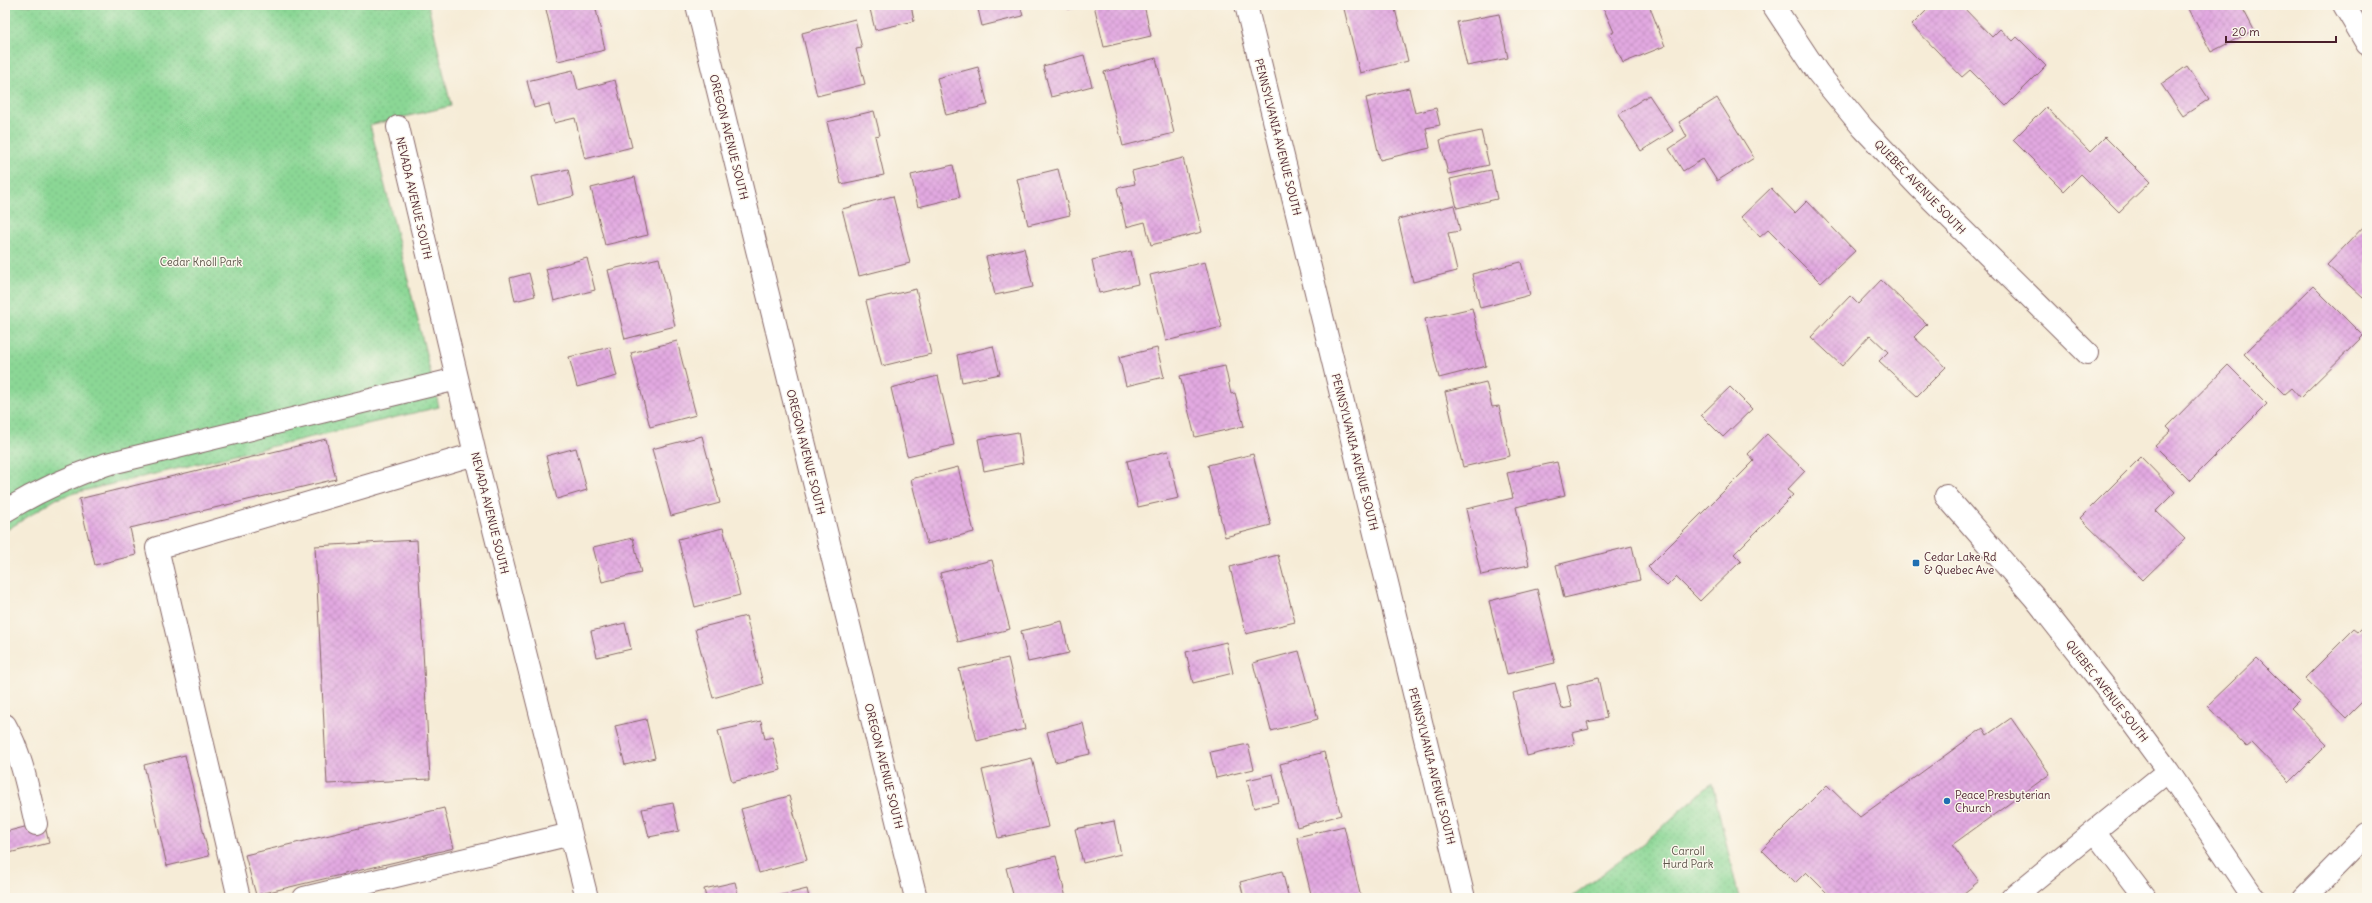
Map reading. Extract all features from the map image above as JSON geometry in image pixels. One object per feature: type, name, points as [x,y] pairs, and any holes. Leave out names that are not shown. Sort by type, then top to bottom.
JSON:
[{"type":"street","name":"OREGON AVENUE SOUTH","points":[[697,5],[916,898]]},
{"type":"street","name":"PENNSYLVANIA AVENUE SOUTH","points":[[1246,5],[1464,898]]},
{"type":"street","name":"QUEBEC AVENUE SOUTH","points":[[1773,5],[1818,73],[1863,128],[1919,187],[2087,353]]},
{"type":"street","points":[[2344,5],[2367,44]]},
{"type":"street","name":"NEVADA AVENUE SOUTH","points":[[398,127],[475,454],[587,898]]},
{"type":"street","points":[[5,511],[42,489],[73,475],[107,464],[457,379]]},
{"type":"street","points":[[239,898],[157,548],[475,454]]},
{"type":"street","name":"QUEBEC AVENUE SOUTH","points":[[1946,496],[2034,597],[2168,771],[2254,898]]},
{"type":"street","points":[[8,736],[36,824]]},
{"type":"street","points":[[2012,898],[2168,771]]},
{"type":"street","points":[[2094,831],[2145,898]]},
{"type":"street","points":[[304,898],[571,834]]},
{"type":"street","points":[[2304,898],[2367,834]]},
{"type":"green space","name":"Cedar Knoll Park","points":[[5,5],[428,5],[451,106],[370,125],[439,407],[74,493],[56,499],[5,531]]},
{"type":"green space","name":"Carroll Hurd Park","points":[[1712,783],[1739,898],[1571,898],[1646,841]]},
{"type":"building","points":[[545,5],[595,5],[605,50],[558,61]]},
{"type":"building","points":[[869,5],[911,5],[914,21],[875,30]]},
{"type":"building","points":[[977,5],[1020,5],[1023,16],[982,26]]},
{"type":"building","points":[[1067,5],[1082,5],[1082,6],[1068,9]]},
{"type":"building","points":[[1094,5],[1144,5],[1151,36],[1104,47]]},
{"type":"building","points":[[1343,5],[1394,5],[1408,61],[1360,73]]},
{"type":"building","points":[[1602,5],[1649,5],[1665,46],[1623,63],[1610,34],[1614,32]]},
{"type":"building","points":[[1932,5],[1961,5],[1992,37],[2000,29],[2013,41],[2017,37],[2046,66],[2006,106],[1970,70],[1962,77],[1912,25]]},
{"type":"building","points":[[2187,5],[2241,5],[2254,30],[2211,52]]},
{"type":"building","points":[[1499,14],[1508,58],[1467,66],[1457,22]]},
{"type":"building","points":[[855,19],[862,48],[856,49],[865,84],[817,96],[802,33]]},
{"type":"building","points":[[1084,55],[1092,86],[1051,97],[1043,66]]},
{"type":"building","points":[[1156,58],[1174,133],[1123,146],[1104,72]]},
{"type":"building","points":[[2187,66],[2209,99],[2183,116],[2161,84]]},
{"type":"building","points":[[978,67],[988,105],[946,115],[937,78]]},
{"type":"building","points":[[573,70],[578,90],[615,80],[632,147],[585,159],[575,118],[554,123],[549,104],[534,108],[527,81]]},
{"type":"building","points":[[1409,88],[1415,113],[1436,108],[1440,125],[1426,128],[1430,148],[1380,160],[1366,98]]},
{"type":"building","points":[[1649,95],[1673,131],[1641,151],[1618,115]]},
{"type":"building","points":[[1717,98],[1754,158],[1717,181],[1703,159],[1683,171],[1669,149],[1687,137],[1679,122]]},
{"type":"building","points":[[2046,107],[2090,152],[2105,137],[2150,182],[2119,212],[2081,174],[2064,191],[2013,140]]},
{"type":"building","points":[[874,111],[880,135],[875,136],[884,175],[841,184],[827,122]]},
{"type":"building","points":[[1481,131],[1489,165],[1448,174],[1440,140]]},
{"type":"building","points":[[1183,158],[1202,232],[1151,245],[1145,222],[1126,227],[1117,188],[1135,184],[1132,171]]},
{"type":"building","points":[[953,165],[960,197],[918,207],[911,175]]},
{"type":"building","points":[[568,169],[574,196],[538,205],[531,177]]},
{"type":"building","points":[[1058,169],[1070,215],[1028,225],[1017,179]]},
{"type":"building","points":[[1491,170],[1497,199],[1457,208],[1450,179]]},
{"type":"building","points":[[635,177],[648,235],[605,245],[591,188]]},
{"type":"building","points":[[1771,188],[1795,213],[1807,201],[1855,251],[1821,283],[1768,230],[1760,237],[1741,217]]},
{"type":"building","points":[[893,196],[910,263],[859,276],[842,209]]},
{"type":"building","points":[[1454,205],[1460,231],[1448,233],[1457,271],[1413,282],[1398,219]]},
{"type":"building","points":[[2367,223],[2367,294],[2363,298],[2327,265]]},
{"type":"building","points":[[1024,248],[1033,287],[995,295],[986,257]]},
{"type":"building","points":[[1131,251],[1138,284],[1099,293],[1092,260]]},
{"type":"building","points":[[587,258],[595,290],[554,301],[546,269]]},
{"type":"building","points":[[659,258],[675,326],[625,339],[608,270]]},
{"type":"building","points":[[1205,262],[1222,327],[1166,341],[1150,275]]},
{"type":"building","points":[[1521,262],[1530,295],[1480,308],[1472,274]]},
{"type":"building","points":[[529,273],[535,296],[515,301],[510,278]]},
{"type":"building","points":[[1881,280],[1927,324],[1914,337],[1946,367],[1917,396],[1879,361],[1888,352],[1870,335],[1842,366],[1811,337],[1850,296],[1858,304]]},
{"type":"building","points":[[2313,286],[2363,336],[2300,398],[2291,388],[2284,394],[2244,354]]},
{"type":"building","points":[[916,289],[931,354],[882,366],[866,301]]},
{"type":"building","points":[[1472,308],[1486,366],[1439,378],[1425,319]]},
{"type":"building","points":[[677,341],[696,415],[650,427],[631,353]]},
{"type":"building","points":[[993,346],[1000,374],[962,382],[957,355]]},
{"type":"building","points":[[610,347],[617,376],[577,387],[569,357]]},
{"type":"building","points":[[1157,348],[1164,377],[1126,386],[1119,357]]},
{"type":"building","points":[[2228,365],[2267,404],[2190,481],[2155,446],[2171,431],[2167,427]]},
{"type":"building","points":[[1225,366],[1231,394],[1235,393],[1244,426],[1195,437],[1180,376]]},
{"type":"building","points":[[938,376],[954,445],[907,456],[891,388]]},
{"type":"building","points":[[1486,382],[1492,407],[1499,406],[1510,456],[1463,467],[1445,392]]},
{"type":"building","points":[[1730,387],[1752,409],[1723,437],[1701,415]]},
{"type":"building","points":[[1018,432],[1023,463],[984,471],[978,439]]},
{"type":"building","points":[[1767,434],[1805,471],[1787,490],[1793,495],[1734,554],[1741,561],[1700,601],[1676,577],[1667,586],[1648,567],[1754,461],[1748,454]]},
{"type":"building","points":[[702,436],[720,503],[671,516],[652,449]]},
{"type":"building","points":[[326,439],[336,479],[130,528],[136,555],[95,565],[79,499]]},
{"type":"building","points":[[576,448],[587,490],[557,499],[546,456]]},
{"type":"building","points":[[1168,451],[1179,498],[1138,507],[1127,461]]},
{"type":"building","points":[[1253,454],[1271,525],[1225,537],[1208,465]]},
{"type":"building","points":[[2141,457],[2175,492],[2156,511],[2185,539],[2143,580],[2080,518]]},
{"type":"building","points":[[1557,462],[1565,495],[1516,507],[1529,565],[1481,575],[1466,509],[1513,498],[1507,473]]},
{"type":"building","points":[[958,467],[974,532],[927,544],[911,479]]},
{"type":"building","points":[[723,528],[740,595],[695,607],[678,539]]},
{"type":"building","points":[[633,538],[641,573],[602,582],[593,547]]},
{"type":"building","points":[[417,540],[430,779],[327,784],[315,546]]},
{"type":"building","points":[[1632,546],[1640,580],[1564,598],[1556,565]]},
{"type":"building","points":[[1278,555],[1295,622],[1246,634],[1230,567]]},
{"type":"building","points":[[992,560],[1010,629],[958,642],[940,573]]},
{"type":"building","points":[[1537,589],[1555,663],[1507,674],[1489,601]]},
{"type":"building","points":[[746,616],[763,684],[713,698],[695,629]]},
{"type":"building","points":[[1062,621],[1069,653],[1028,662],[1021,631]]},
{"type":"building","points":[[625,623],[631,649],[597,657],[591,631]]},
{"type":"building","points":[[2367,623],[2367,697],[2346,718],[2305,678],[2354,629],[2358,632]]},
{"type":"building","points":[[1226,642],[1233,673],[1193,683],[1186,652]]},
{"type":"building","points":[[1299,651],[1318,719],[1271,731],[1253,663]]},
{"type":"building","points":[[1008,658],[1025,729],[977,741],[959,669]]},
{"type":"building","points":[[2257,658],[2299,700],[2291,708],[2327,745],[2290,782],[2252,743],[2247,747],[2207,706]]},
{"type":"building","points":[[1598,678],[1607,718],[1587,722],[1589,729],[1572,733],[1575,744],[1527,756],[1513,693],[1555,683],[1562,709],[1572,707],[1567,686]]},
{"type":"building","name":"Peace Presbyterian Church","points":[[2011,718],[2050,774],[1952,845],[1979,881],[1958,898],[1832,898],[1806,872],[1795,883],[1762,850],[1827,785],[1860,817],[1983,728],[1987,735]]},
{"type":"building","points":[[646,719],[655,758],[625,765],[615,726]]},
{"type":"building","points":[[761,721],[765,739],[772,737],[781,770],[732,782],[718,731]]},
{"type":"building","points":[[1083,723],[1090,754],[1055,762],[1047,732]]},
{"type":"building","points":[[1248,744],[1254,769],[1216,778],[1210,752]]},
{"type":"building","points":[[1324,752],[1341,815],[1297,827],[1280,764]]},
{"type":"building","points":[[185,755],[209,856],[167,866],[144,765]]},
{"type":"building","points":[[1032,758],[1048,827],[998,838],[982,770]]},
{"type":"building","points":[[1273,774],[1279,802],[1254,808],[1247,780]]},
{"type":"building","points":[[789,796],[807,860],[759,873],[741,809]]},
{"type":"building","points":[[673,803],[679,831],[649,837],[642,809]]},
{"type":"building","points":[[444,808],[454,848],[256,895],[245,855]]},
{"type":"building","points":[[1114,821],[1121,854],[1083,863],[1075,829]]},
{"type":"building","points":[[44,822],[49,843],[5,854],[5,832]]},
{"type":"building","points":[[1344,826],[1361,898],[1312,898],[1297,837]]},
{"type":"building","points":[[1056,856],[1066,898],[1014,898],[1006,868]]},
{"type":"building","points":[[1282,871],[1289,898],[1244,898],[1240,882]]},
{"type":"building","points":[[735,882],[739,898],[706,898],[704,889]]},
{"type":"building","points":[[807,889],[809,898],[774,898],[774,897]]},
{"type":"place","name":"Cedar Lake Rd & Quebec Ave","points":[[1916,563]]},
{"type":"place","name":"Peace Presbyterian Church","points":[[1947,801]]}]
